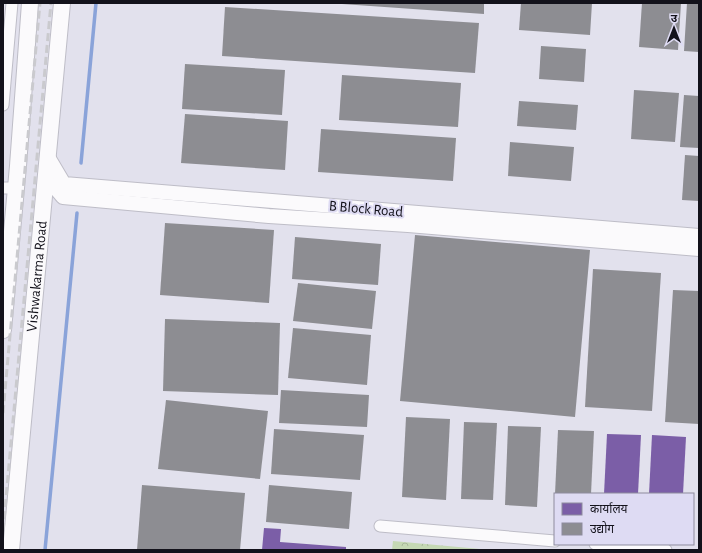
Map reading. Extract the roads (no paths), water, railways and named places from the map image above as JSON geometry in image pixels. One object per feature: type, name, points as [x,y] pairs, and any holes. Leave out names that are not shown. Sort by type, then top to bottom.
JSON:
[{"type":"main road","name":"Vishwakarma Road","points":[[3,330],[9,188],[26,66],[30,3]]},
{"type":"main road","name":"Vishwakarma Road","points":[[11,550],[62,3]]},
{"type":"street","points":[[3,105],[5,64],[12,3]]},
{"type":"street","points":[[5,64],[26,66]]},
{"type":"street","points":[[4,80],[24,82]]},
{"type":"street","name":"B Block Road","points":[[48,157],[64,184],[699,236]]},
{"type":"street","name":"B Block Road","points":[[46,177],[63,197],[269,216],[408,225],[699,249]]},
{"type":"street","points":[[380,526],[554,541]]},
{"type":"street","points":[[607,545],[666,550]]},
{"type":"waterway","points":[[81,163],[96,3]]},
{"type":"waterway","points":[[45,550],[77,213]]},
{"type":"railway","points":[[3,413],[40,3]]},
{"type":"railway","points":[[3,531],[51,3]]}]
